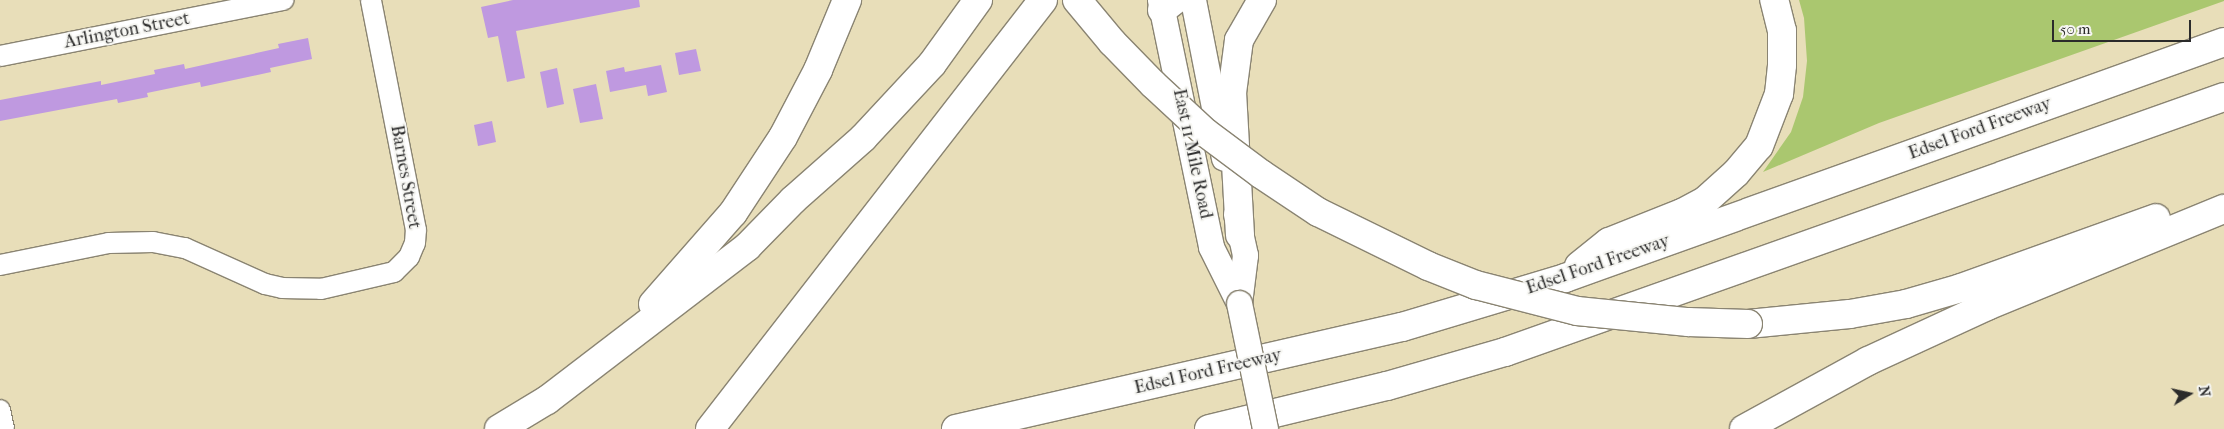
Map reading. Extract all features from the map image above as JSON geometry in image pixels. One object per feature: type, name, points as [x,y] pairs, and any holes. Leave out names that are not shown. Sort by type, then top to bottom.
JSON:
[{"type":"highway","points":[[572,381],[663,294],[733,214],[783,137],[818,70],[847,0]]},
{"type":"highway","points":[[499,429],[547,400],[747,247],[793,200],[863,138],[932,64],[978,0]]},
{"type":"highway","points":[[710,429],[1043,0]]},
{"type":"highway","points":[[1077,0],[1112,42],[1153,84],[1206,133],[1260,174],[1318,212],[1428,266],[1476,285],[1577,311],[1688,322],[1748,324],[1850,314],[1906,304],[1961,288],[2224,194]]},
{"type":"highway","points":[[1240,235],[1232,93],[1239,40],[1262,0]]},
{"type":"highway","points":[[1565,278],[1609,242],[1682,213],[1706,200],[1736,173],[1759,146],[1779,94],[1782,64],[1782,31],[1774,0]]},
{"type":"highway","name":"Edsel Ford Freeway","points":[[956,429],[1402,327],[1565,278],[2224,42]]},
{"type":"highway","points":[[1209,429],[1387,386],[1505,352],[2224,97]]},
{"type":"highway","points":[[1744,429],[1868,361],[1979,310],[2224,209]]},
{"type":"main road","name":"East 11 Mile Road","points":[[1193,0],[1245,255],[1239,303]]},
{"type":"main road","name":"East 11 Mile Road","points":[[1166,3],[1211,246],[1239,303],[1265,429]]},
{"type":"street","name":"Arlington Street","points":[[0,56],[284,0]]},
{"type":"street","name":"Barnes Street","points":[[0,265],[124,242],[167,244],[185,248],[266,284],[289,289],[320,289],[394,272],[409,258],[415,243],[416,230],[370,0]]},
{"type":"street","points":[[0,410],[4,429]]},
{"type":"green space","points":[[1799,0],[2224,1],[1879,123],[1763,172],[1791,132],[1803,97],[1807,61],[1804,18]]},
{"type":"building","points":[[513,0],[639,0],[640,7],[516,31],[525,78],[507,82],[498,36],[488,38],[481,7]]},
{"type":"building","points":[[308,38],[312,59],[270,68],[271,72],[201,87],[200,82],[147,93],[148,97],[118,103],[117,99],[0,121],[0,100],[101,81],[101,85],[155,74],[154,70],[184,64],[185,69],[279,48],[278,44]]},
{"type":"building","points":[[696,49],[701,71],[679,75],[675,53]]},
{"type":"building","points":[[661,65],[667,92],[648,96],[646,85],[610,92],[606,71],[624,67],[625,72]]},
{"type":"building","points":[[557,68],[564,104],[547,108],[540,72]]},
{"type":"building","points":[[596,84],[603,119],[580,123],[573,89]]},
{"type":"building","points":[[492,121],[496,142],[478,146],[474,125]]}]
